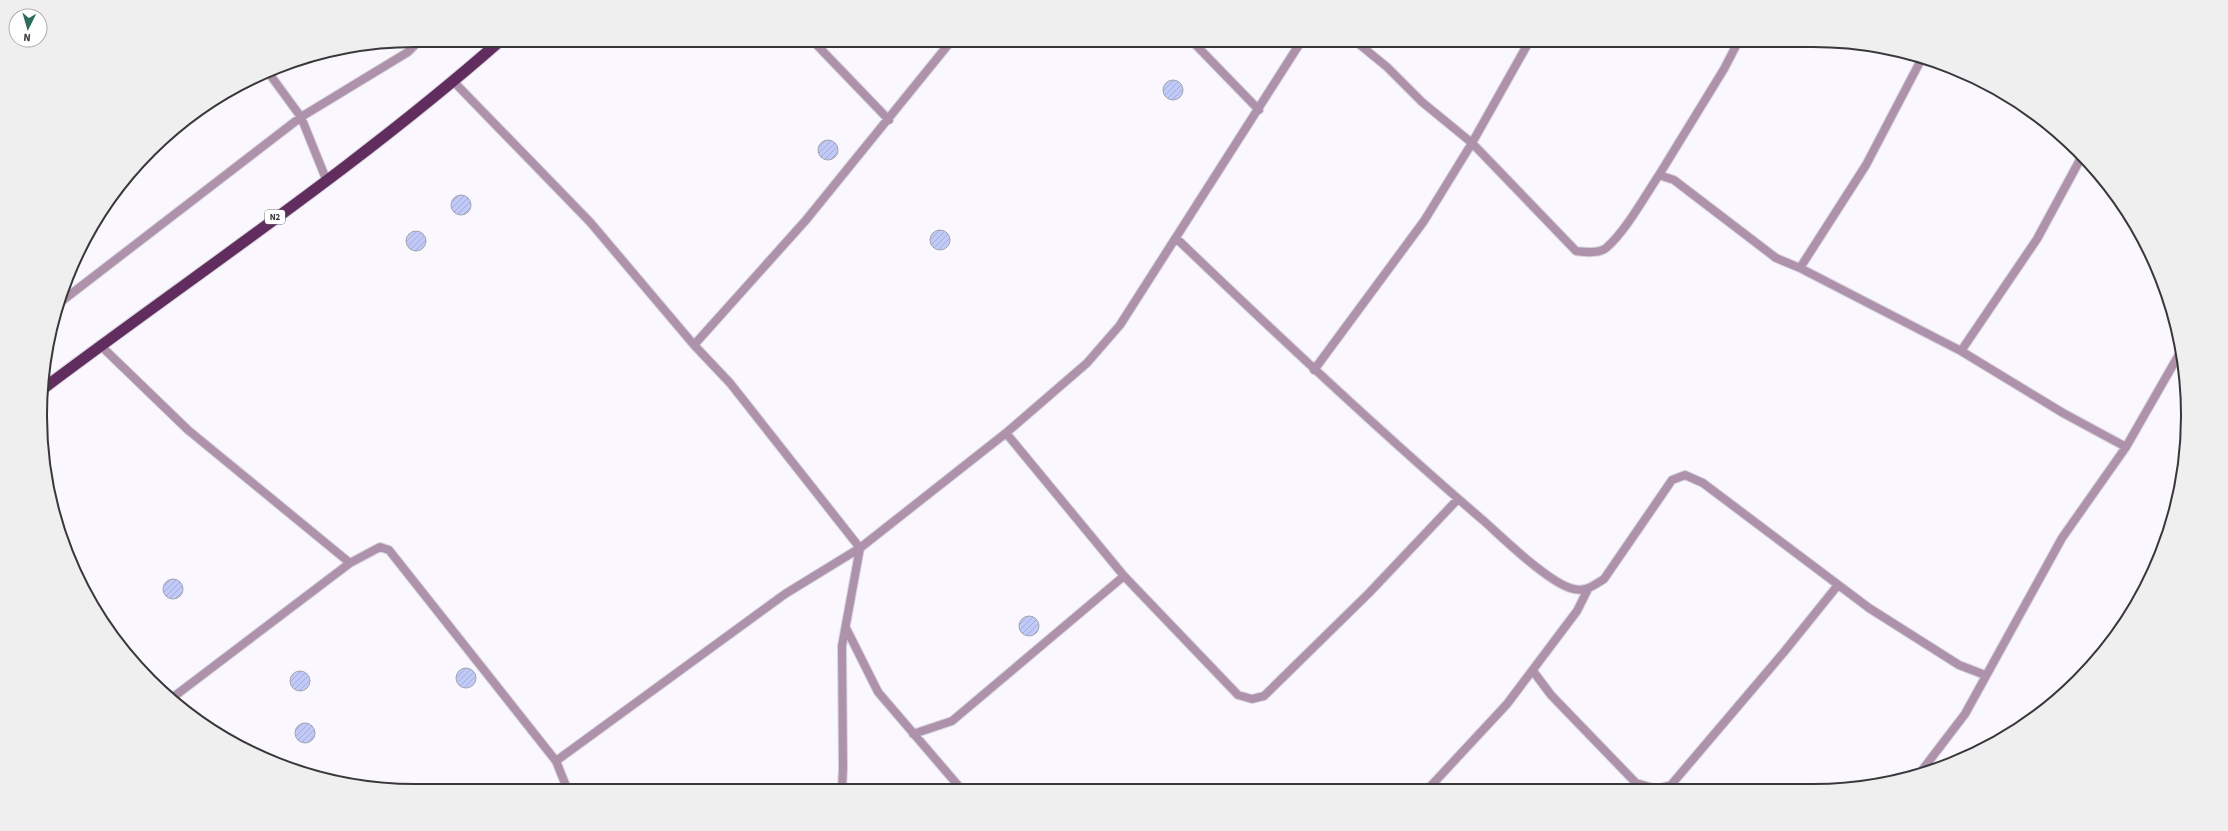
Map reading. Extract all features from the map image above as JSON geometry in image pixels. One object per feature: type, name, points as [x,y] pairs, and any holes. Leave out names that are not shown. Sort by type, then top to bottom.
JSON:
[{"type":"highway","name":"N2","points":[[49,385],[326,179],[454,82],[493,47]]},
{"type":"street","points":[[67,297],[301,117],[408,52],[413,47]]},
{"type":"street","points":[[819,47],[889,120]]},
{"type":"street","points":[[694,345],[806,220],[889,120],[946,47]]},
{"type":"street","points":[[1198,47],[1259,110]]},
{"type":"street","points":[[556,762],[786,594],[860,548],[1006,433],[1087,363],[1120,325],[1259,110],[1298,47]]},
{"type":"street","points":[[1363,47],[1387,67],[1422,102],[1472,144],[1576,251],[1588,253],[1606,249],[1624,226],[1659,175],[1724,69],[1735,47]]},
{"type":"street","points":[[1314,370],[1424,221],[1472,144],[1526,47]]},
{"type":"street","points":[[1800,268],[1866,165],[1919,63]]},
{"type":"street","points":[[271,76],[301,117],[326,179]]},
{"type":"street","points":[[454,82],[590,222],[694,345],[730,383],[860,548],[842,646],[842,784]]},
{"type":"street","points":[[1961,351],[2037,239],[2079,161]]},
{"type":"street","points":[[1659,175],[1674,180],[1776,258],[1800,268],[1961,351],[2064,413],[2126,447]]},
{"type":"street","points":[[1176,238],[1314,370],[1544,574],[1573,589],[1588,589]]},
{"type":"street","points":[[100,345],[188,430],[350,563]]},
{"type":"street","points":[[1926,766],[1965,714],[1985,675],[2062,538],[2126,447],[2177,359]]},
{"type":"street","points":[[1006,433],[1124,576],[1238,696],[1252,699],[1264,696],[1370,592],[1458,499]]},
{"type":"street","points":[[1433,784],[1508,704],[1577,611],[1588,589],[1604,579],[1672,480],[1686,475],[1703,483],[1869,608],[1959,665],[1985,675]]},
{"type":"street","points":[[176,695],[350,563],[380,547],[389,550],[556,762],[565,784]]},
{"type":"street","points":[[913,734],[952,721],[1124,576]]},
{"type":"street","points":[[1672,784],[1838,585]]},
{"type":"street","points":[[846,628],[878,692],[957,784]]},
{"type":"street","points":[[1533,672],[1551,695],[1636,783],[1639,784]]},
{"type":"building","points":[[1173,80],[1180,83],[1183,90],[1180,97],[1173,100],[1166,97],[1163,90],[1166,83]]},
{"type":"building","points":[[828,140],[835,143],[838,150],[835,157],[828,160],[821,157],[818,150],[821,143]]},
{"type":"building","points":[[461,195],[468,198],[471,205],[468,212],[461,215],[454,212],[451,205],[454,198]]},
{"type":"building","points":[[940,230],[947,233],[950,240],[947,247],[940,250],[933,247],[930,240],[933,233]]},
{"type":"building","points":[[416,231],[423,234],[426,241],[423,248],[416,251],[409,248],[406,241],[409,234]]},
{"type":"building","points":[[173,579],[180,582],[183,589],[180,596],[173,599],[166,596],[163,589],[166,582]]},
{"type":"building","points":[[1025,616],[1033,616],[1039,622],[1039,630],[1033,636],[1025,636],[1019,630],[1019,622]]},
{"type":"building","points":[[462,668],[470,668],[476,674],[476,682],[470,688],[462,688],[456,682],[456,674]]},
{"type":"building","points":[[300,671],[307,674],[310,681],[307,688],[300,691],[293,688],[290,681],[293,674]]},
{"type":"building","points":[[301,723],[309,723],[315,729],[315,737],[309,743],[301,743],[295,737],[295,729]]}]
